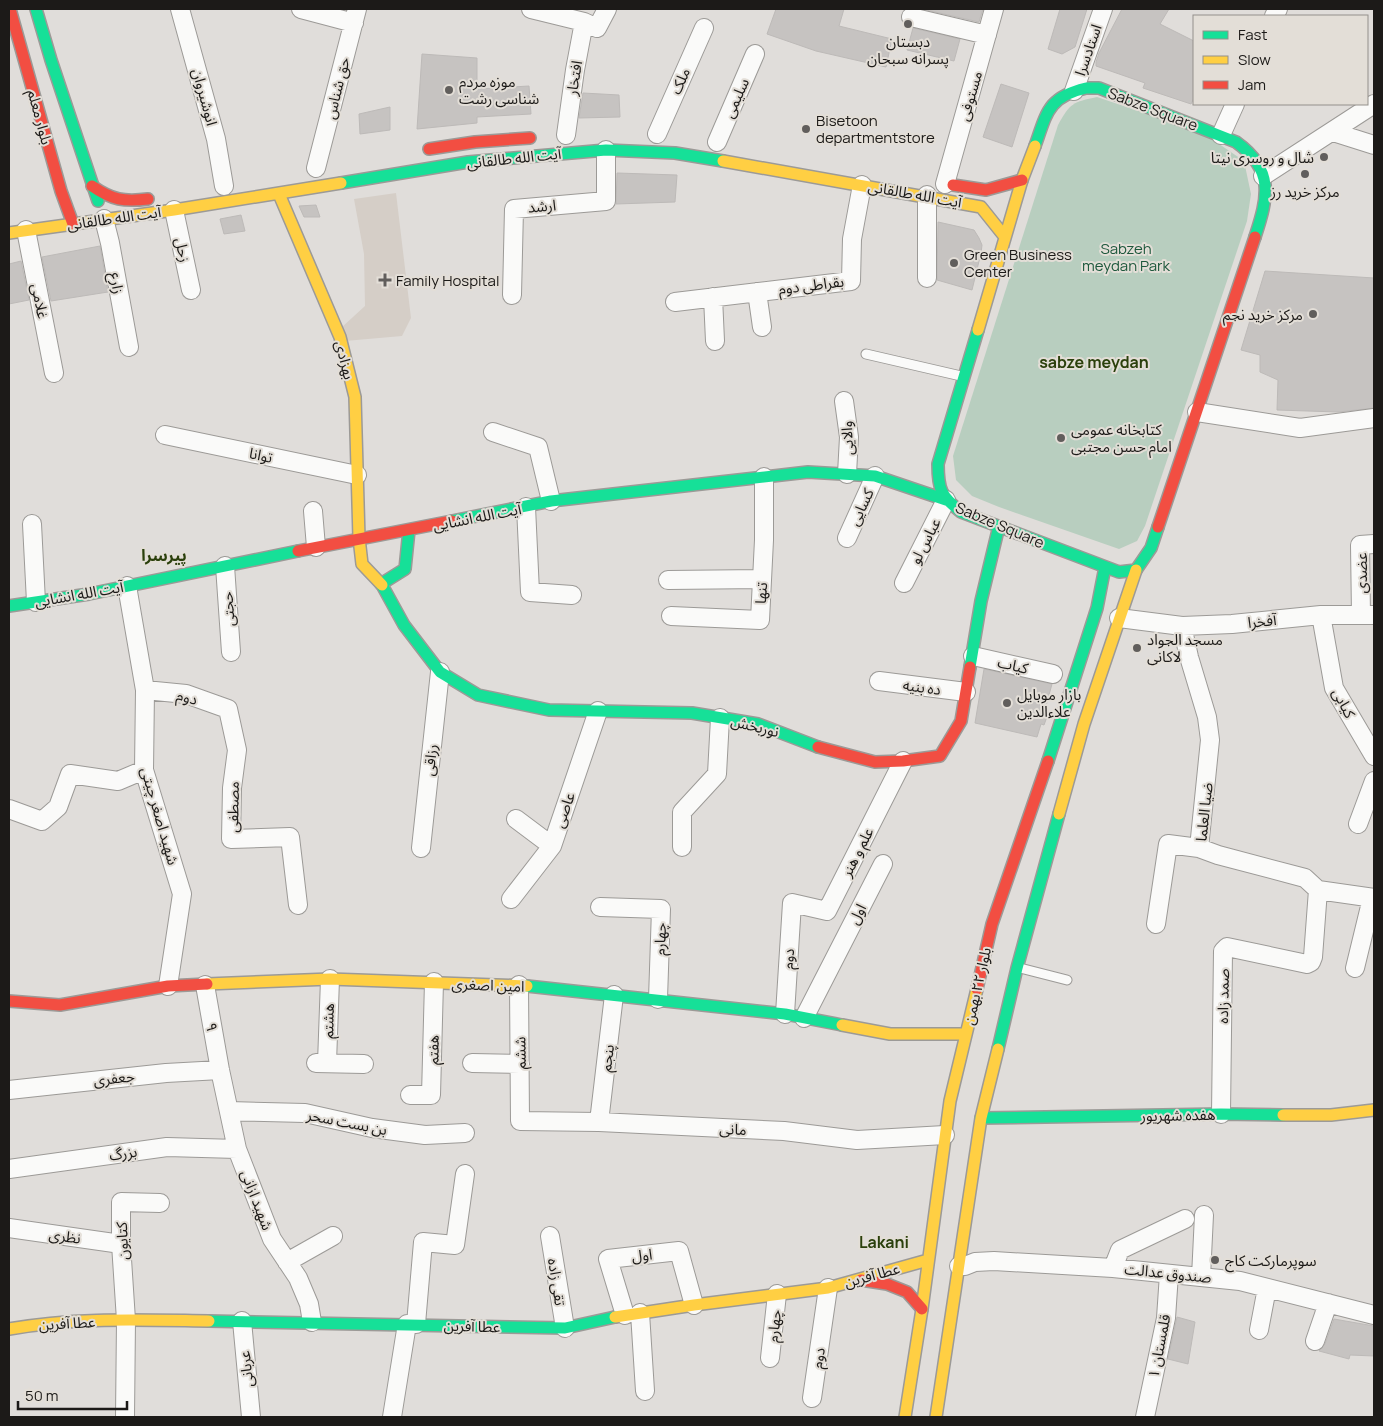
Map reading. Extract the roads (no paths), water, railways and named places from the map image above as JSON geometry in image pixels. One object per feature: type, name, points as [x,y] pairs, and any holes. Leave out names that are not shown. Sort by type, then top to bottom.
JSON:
[{"type":"main road","name":"بلوار معلم","points":[[10,9],[61,191],[73,224]]},
{"type":"main road","name":"بلوار معلم","points":[[36,9],[104,219]]},
{"type":"main road","name":"Sabze Square","points":[[1086,88],[1099,88],[1221,135],[1246,148],[1256,161],[1263,176],[1266,194],[1264,209],[1151,548],[1136,570],[1118,572],[961,512],[946,500],[938,483],[938,464],[1022,180],[1046,115],[1058,100],[1074,91],[1086,88]]},
{"type":"main road","name":"آیت الله طالقانی","points":[[419,151],[475,142],[538,137]]},
{"type":"main road","name":"آیت الله طالقانی","points":[[17,231],[279,194],[468,162],[606,150],[676,153],[862,185],[986,190],[1022,180]]},
{"type":"main road","name":"آیت الله طالقانی","points":[[92,186],[110,199],[125,202],[161,196]]},
{"type":"main road","name":"آیت الله طالقانی","points":[[936,187],[981,207],[1005,237]]},
{"type":"main road","points":[[987,214],[1001,210],[1004,207],[1006,202],[1005,195],[998,187]]},
{"type":"main road","name":"بهزادی","points":[[279,194],[340,337],[354,397],[359,538]]},
{"type":"main road","name":"آیت الله انشایی","points":[[9,606],[89,594],[359,538],[409,530],[551,501],[808,472],[875,476],[946,500]]},
{"type":"main road","name":"نوربخش","points":[[359,538],[362,564],[381,584],[404,625],[440,672],[478,696],[550,710],[692,713],[758,724],[823,749],[875,762],[903,761],[940,756],[961,721],[981,601],[999,526]]},
{"type":"main road","points":[[381,584],[405,568],[409,530]]},
{"type":"main road","name":"بلوار ۲۲ بهمن","points":[[936,1417],[951,1264],[965,1227],[981,1118],[1017,968],[1061,723],[1100,596],[1105,567]]},
{"type":"main road","name":"بلوار ۲۲ بهمن","points":[[904,1417],[922,1309],[950,1101],[992,924],[1041,826],[1084,724],[1136,570]]},
{"type":"main road","points":[[1100,596],[1106,588],[1114,586],[1124,593],[1122,610]]},
{"type":"main road","name":"امین اصغری","points":[[9,1001],[60,1005],[168,986],[330,979],[434,982],[519,985],[658,999],[785,1014],[890,1034],[966,1034]]},
{"type":"main road","name":"هفده شهریور","points":[[981,1118],[1221,1114],[1332,1116],[1374,1110]]},
{"type":"main road","points":[[928,1260],[951,1264]]},
{"type":"main road","name":"عطا آفرین","points":[[9,1329],[43,1323],[126,1320],[564,1328],[694,1304],[828,1288],[928,1260]]},
{"type":"main road","points":[[855,1279],[887,1284],[906,1292],[922,1309]]},
{"type":"street","name":"انوشیروان","points":[[180,9],[216,139],[224,185]]},
{"type":"street","points":[[301,9],[356,16]]},
{"type":"street","points":[[531,9],[591,25]]},
{"type":"street","name":"افتخار","points":[[566,135],[575,70],[591,25],[607,9]]},
{"type":"street","name":"مستوفی","points":[[927,278],[936,187],[994,9]]},
{"type":"street","name":"استادسرا","points":[[1074,91],[1103,9]]},
{"type":"street","name":"حق شناس","points":[[316,168],[356,16]]},
{"type":"street","points":[[911,17],[987,35]]},
{"type":"street","name":"ملک","points":[[658,134],[704,28]]},
{"type":"street","name":"سلیمی","points":[[717,142],[756,54]]},
{"type":"street","points":[[1263,176],[1374,104]]},
{"type":"street","points":[[1221,135],[1235,105]]},
{"type":"street","points":[[1333,132],[1374,146]]},
{"type":"street","name":"ارشد","points":[[512,295],[514,209],[606,201],[606,150]]},
{"type":"street","name":"بقراطی دوم","points":[[676,302],[851,281],[852,239],[862,185]]},
{"type":"street","name":"زحل","points":[[174,210],[192,290]]},
{"type":"street","name":"زارع","points":[[104,219],[129,346]]},
{"type":"street","name":"غلامی","points":[[17,231],[54,373]]},
{"type":"street","points":[[757,292],[762,327]]},
{"type":"street","points":[[713,297],[716,341]]},
{"type":"street","name":"والایی","points":[[844,402],[849,438],[847,474]]},
{"type":"street","points":[[1197,412],[1300,428],[1374,418]]},
{"type":"street","points":[[494,432],[538,447],[551,501]]},
{"type":"street","name":"توانا","points":[[165,435],[357,475]]},
{"type":"street","name":"کسایی","points":[[847,538],[875,476]]},
{"type":"street","name":"تنها","points":[[671,616],[760,620],[764,540],[764,477]]},
{"type":"street","name":"عباس لو","points":[[904,582],[946,500]]},
{"type":"street","points":[[526,507],[530,592],[572,595]]},
{"type":"street","points":[[313,511],[316,547]]},
{"type":"street","points":[[32,524],[36,602]]},
{"type":"street","name":"عضدی","points":[[1368,615],[1360,545],[1374,544]]},
{"type":"street","name":"حجتی","points":[[225,566],[231,652]]},
{"type":"street","points":[[668,580],[762,579]]},
{"type":"street","name":"شهید اصغر چیتی","points":[[126,586],[145,690],[144,770],[182,894],[168,986]]},
{"type":"street","name":"آفخرا","points":[[1122,610],[1182,626],[1232,624],[1321,615],[1368,615]]},
{"type":"street","name":"کیابی","points":[[1321,615],[1334,688],[1374,756]]},
{"type":"street","name":"ضیا العلما","points":[[1182,626],[1207,717],[1210,740],[1199,848],[1218,855],[1305,878],[1318,890],[1373,898]]},
{"type":"street","name":"کیاب","points":[[973,656],[1053,674]]},
{"type":"street","name":"رزاقی","points":[[421,848],[440,672]]},
{"type":"street","name":"ده بنیه","points":[[879,681],[966,692]]},
{"type":"street","name":"دوم","points":[[145,690],[186,694],[228,710]]},
{"type":"street","name":"مصطفی","points":[[228,710],[237,750],[232,788],[231,839],[290,837],[298,905]]},
{"type":"street","name":"عاصی","points":[[511,899],[552,846],[598,711]]},
{"type":"street","points":[[682,847],[682,812],[717,774],[720,718]]},
{"type":"street","name":"علم و هنر","points":[[792,903],[827,911],[903,761]]},
{"type":"street","points":[[9,809],[42,821],[58,807],[70,774],[118,781],[144,770]]},
{"type":"street","points":[[1358,824],[1374,781]]},
{"type":"street","points":[[516,820],[552,846]]},
{"type":"street","points":[[1156,924],[1168,844],[1199,848]]},
{"type":"street","name":"اول","points":[[804,1018],[883,864]]},
{"type":"street","name":"صمد زاده","points":[[1221,1114],[1223,951],[1226,947],[1306,964],[1311,962],[1314,957],[1318,890]]},
{"type":"street","points":[[1355,968],[1373,898]]},
{"type":"street","name":"دوم","points":[[785,1014],[792,903]]},
{"type":"street","name":"چهارم","points":[[600,907],[661,909],[658,999]]},
{"type":"street","name":"هشتم","points":[[330,979],[322,1063],[364,1064]]},
{"type":"street","name":"هفتم","points":[[410,1095],[431,1095],[434,982]]},
{"type":"street","name":"۹","points":[[205,985],[220,1070]]},
{"type":"street","name":"ششم","points":[[519,985],[520,1121]]},
{"type":"street","name":"پنجم","points":[[599,1122],[614,995]]},
{"type":"street","points":[[472,1063],[520,1064]]},
{"type":"street","name":"جعفری","points":[[9,1090],[166,1073],[220,1070]]},
{"type":"street","name":"شهید ازانی","points":[[220,1070],[238,1149],[272,1239],[298,1278],[309,1304],[312,1322]]},
{"type":"street","name":"بن بست سحر","points":[[228,1111],[305,1113],[372,1128],[425,1135],[466,1133]]},
{"type":"street","name":"مانی","points":[[520,1121],[599,1122],[784,1131],[858,1140],[945,1134]]},
{"type":"street","name":"بزرگ","points":[[9,1169],[167,1147],[238,1149]]},
{"type":"street","points":[[392,1417],[412,1324],[423,1242],[455,1245],[465,1174]]},
{"type":"street","name":"کتایون","points":[[125,1417],[126,1320],[120,1202],[160,1203]]},
{"type":"street","points":[[1201,1277],[1204,1215]]},
{"type":"street","points":[[1113,1268],[1120,1250],[1185,1219]]},
{"type":"street","points":[[965,1227],[976,1248],[985,1257],[994,1260]]},
{"type":"street","name":"نظری","points":[[9,1228],[121,1244]]},
{"type":"street","points":[[287,1262],[334,1236]]},
{"type":"street","name":"تقی زاده","points":[[550,1236],[564,1328]]},
{"type":"street","name":"اول","points":[[632,1314],[608,1259],[679,1251],[694,1304]]},
{"type":"street","name":"صندوق عدالت","points":[[951,1264],[966,1266],[980,1261],[994,1260],[1113,1268],[1240,1281],[1374,1315]]},
{"type":"street","name":"قلمستان ۱","points":[[1145,1417],[1166,1318],[1169,1274]]},
{"type":"street","name":"دوم","points":[[812,1398],[828,1288]]},
{"type":"street","points":[[1259,1330],[1267,1288]]},
{"type":"street","name":"چهارم","points":[[770,1358],[778,1294]]},
{"type":"street","points":[[1315,1341],[1328,1303]]},
{"type":"street","points":[[632,1314],[645,1391]]},
{"type":"street","name":"عربانی","points":[[242,1322],[251,1417]]},
{"type":"lane","points":[[866,354],[964,377]]},
{"type":"lane","points":[[1017,968],[1067,980]]},
{"type":"place","name":"دبستان پسرانه سبحان","points":[[908,24]]},
{"type":"place","name":"موزه مردم شناسی رشت","points":[[449,90]]},
{"type":"place","name":"Bisetoon departmentstore","points":[[806,129]]},
{"type":"place","name":"شال و روسری نیتا","points":[[1324,157]]},
{"type":"place","name":"مرکز خرید رز","points":[[1305,174]]},
{"type":"place","name":"Green Business Center","points":[[954,263]]},
{"type":"place","name":"Family Hospital","points":[[385,280]]},
{"type":"place","name":"مرکز خرید نجم","points":[[1313,314]]},
{"type":"place","name":"کتابخانه عمومی امام حسن مجتبی","points":[[1061,438]]},
{"type":"place","name":"مسجد الجواد لاکانی","points":[[1137,648]]},
{"type":"place","name":"بازار موبایل علاءالدین","points":[[1007,703]]},
{"type":"place","name":"سوپرمارکت کاج","points":[[1215,1260]]},
{"type":"district","name":"sabze meydan","points":[[1094,362]]},
{"type":"district","name":"پیرسرا","points":[[164,555]]},
{"type":"district","name":"Lakani","points":[[884,1242]]},
{"type":"park label","name":"Sabzeh meydan Park","points":[[1126,256]]}]
